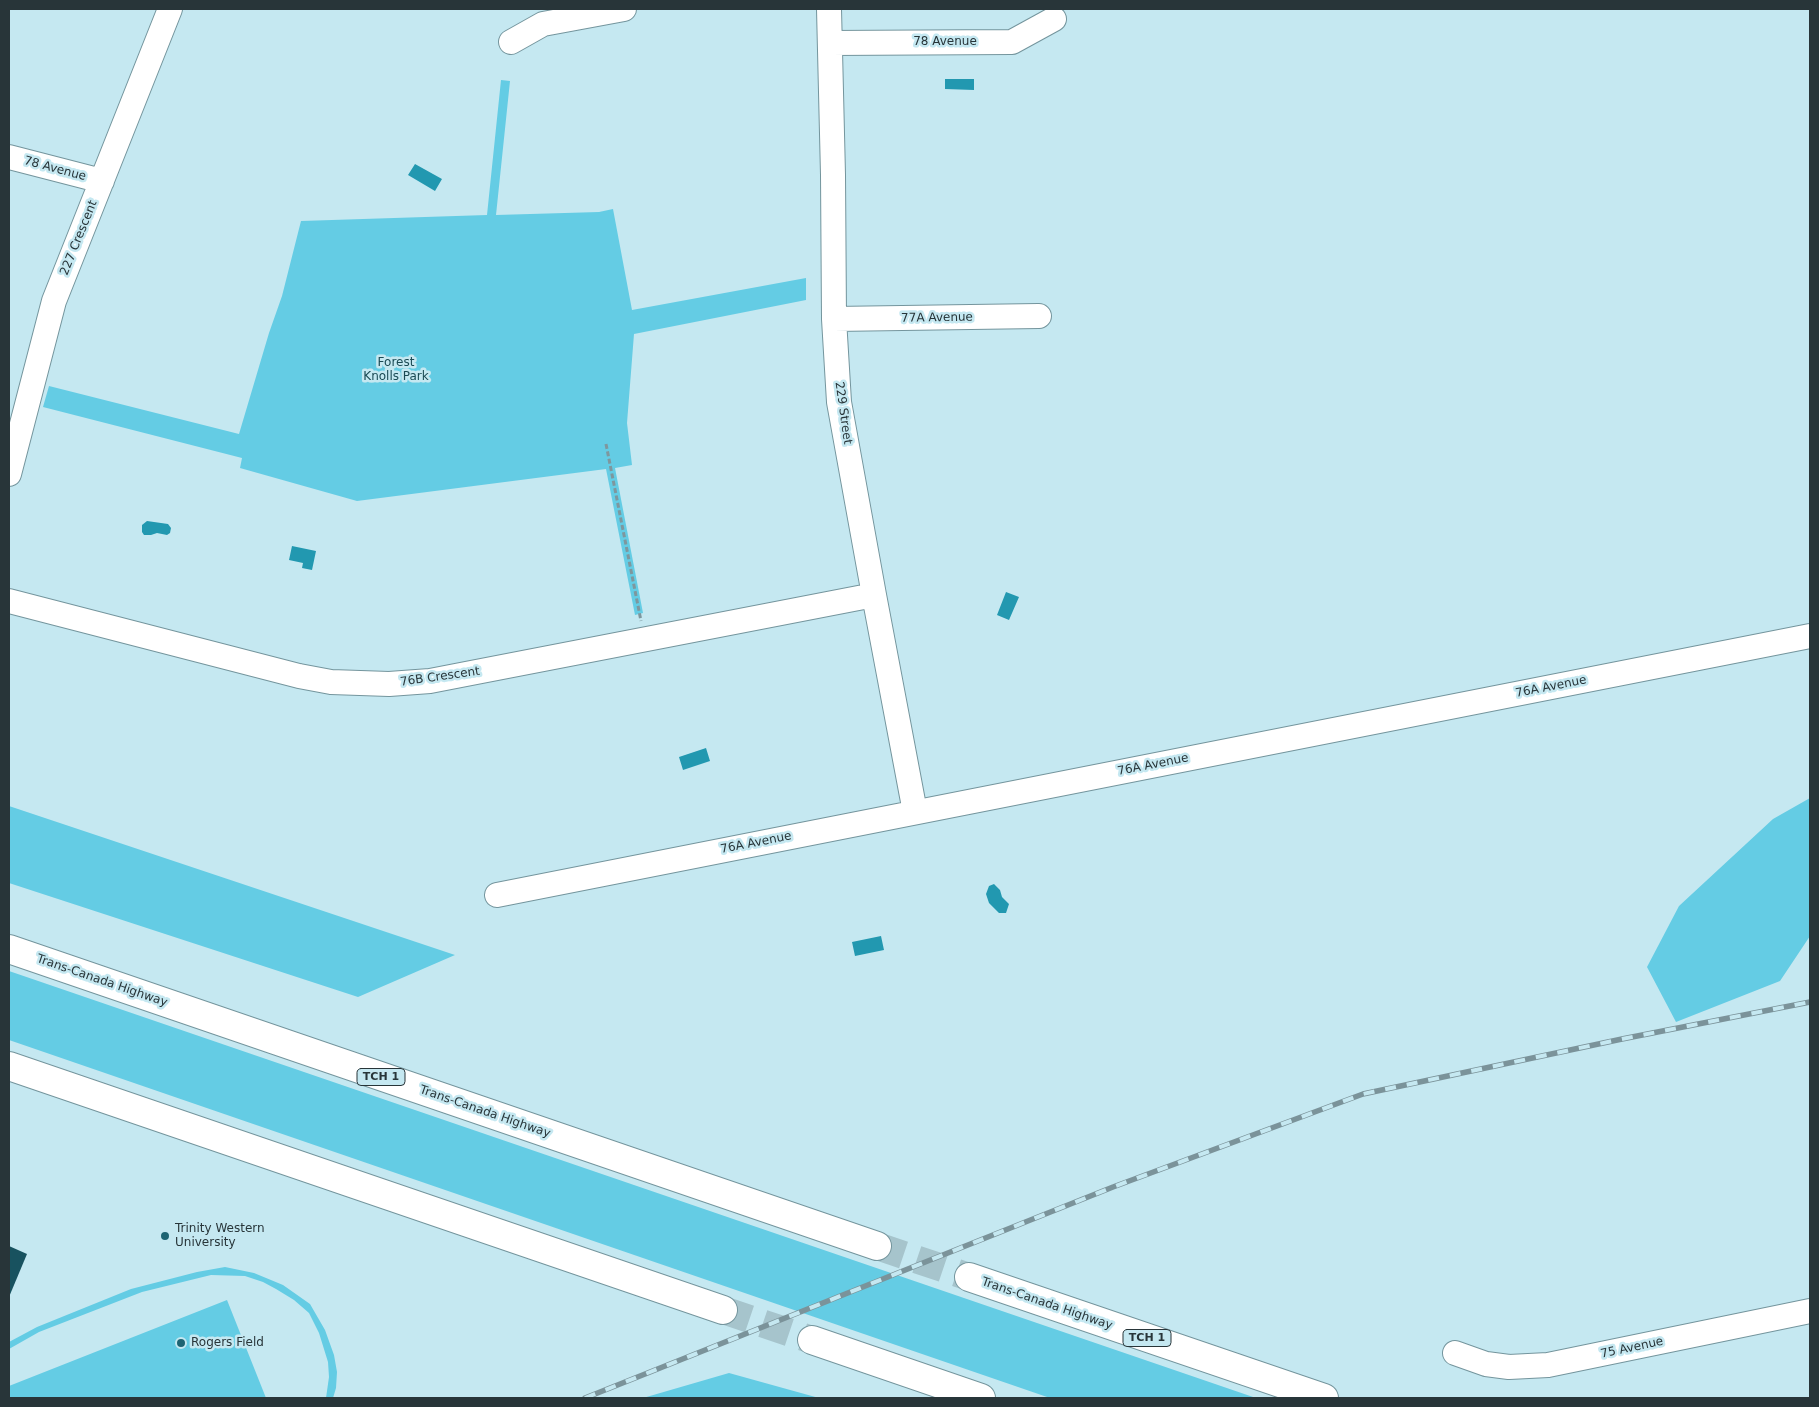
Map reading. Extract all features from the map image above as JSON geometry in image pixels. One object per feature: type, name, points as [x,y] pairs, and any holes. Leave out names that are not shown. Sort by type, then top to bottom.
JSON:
[{"type":"highway","name":"Trans-Canada Highway","points":[[9,949],[877,1246]]},
{"type":"highway","points":[[9,1066],[723,1310]]},
{"type":"highway","name":"Trans-Canada Highway","points":[[969,1277],[1324,1398]]},
{"type":"highway","points":[[812,1340],[982,1398]]},
{"type":"street","name":"227 Crescent","points":[[9,474],[54,302],[170,9]]},
{"type":"street","points":[[511,42],[543,24],[624,9]]},
{"type":"street","name":"229 Street","points":[[829,9],[834,320],[839,402],[914,812]]},
{"type":"street","name":"78 Avenue","points":[[830,44],[1012,42],[1054,19]]},
{"type":"street","name":"78 Avenue","points":[[9,157],[102,182]]},
{"type":"street","name":"77A Avenue","points":[[834,320],[1039,316]]},
{"type":"street","name":"76B Crescent","points":[[9,601],[298,676],[330,682],[389,684],[430,681],[874,595]]},
{"type":"street","name":"76A Avenue","points":[[497,895],[1810,636]]},
{"type":"street","name":"75 Avenue","points":[[1455,1353],[1486,1364],[1509,1367],[1548,1365],[1810,1311]]},
{"type":"path","points":[[606,444],[644,639]]},
{"type":"green space","name":"Forest Knolls Park","points":[[501,80],[510,81],[496,215],[599,212],[613,209],[632,310],[806,278],[806,300],[634,334],[627,423],[632,465],[615,468],[643,613],[635,615],[606,469],[357,501],[240,468],[242,458],[43,407],[49,386],[239,434],[282,296],[301,221],[487,215]]},
{"type":"green space","points":[[1810,798],[1810,936],[1780,981],[1676,1022],[1647,967],[1679,906],[1773,819]]},
{"type":"green space","points":[[9,806],[455,955],[358,997],[9,883]]},
{"type":"green space","points":[[9,971],[1256,1398],[1050,1398],[9,1040]]},
{"type":"green space","points":[[225,1267],[254,1273],[283,1285],[310,1304],[325,1330],[334,1355],[337,1372],[333,1398],[326,1398],[329,1377],[328,1362],[319,1333],[309,1313],[294,1300],[276,1289],[245,1276],[211,1275],[142,1292],[39,1332],[9,1349],[9,1342],[37,1327],[131,1289],[197,1272]]},
{"type":"green space","name":"Rogers Field","points":[[227,1300],[266,1398],[9,1398],[9,1386]]},
{"type":"green space","points":[[729,1373],[819,1398],[643,1398]]},
{"type":"shaded area","points":[[945,79],[974,79],[974,90],[945,89]]},
{"type":"shaded area","points":[[415,164],[442,179],[435,191],[408,175]]},
{"type":"shaded area","points":[[147,521],[168,524],[171,528],[170,533],[167,535],[157,533],[144,535],[142,525]]},
{"type":"shaded area","points":[[292,546],[316,551],[312,570],[302,568],[303,563],[289,560]]},
{"type":"shaded area","points":[[1006,592],[1019,597],[1009,620],[997,615]]},
{"type":"shaded area","points":[[706,748],[710,761],[683,770],[679,757]]},
{"type":"shaded area","points":[[994,884],[1009,904],[1006,913],[999,913],[989,903],[986,894],[989,886]]},
{"type":"shaded area","points":[[881,936],[884,950],[855,956],[852,942]]},
{"type":"building","points":[[9,1246],[27,1254],[9,1297]]},
{"type":"tunnel","points":[[877,1246],[969,1277]]},
{"type":"tunnel","points":[[723,1310],[812,1340]]},
{"type":"railway","points":[[585,1398],[1113,1187],[1363,1094],[1622,1039],[1810,1002]]},
{"type":"place","name":"Trinity Western University","points":[[165,1236]]},
{"type":"place","name":"Rogers Field","points":[[181,1343]]}]
